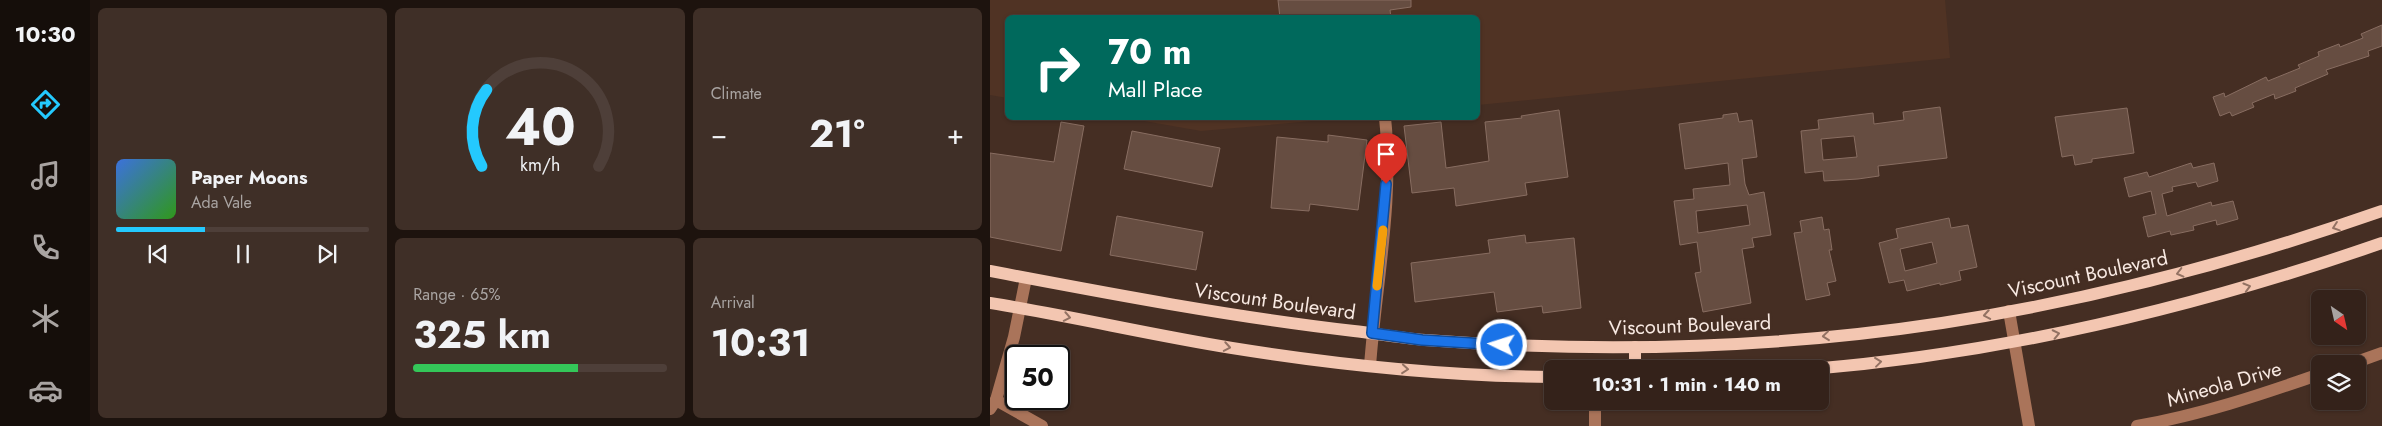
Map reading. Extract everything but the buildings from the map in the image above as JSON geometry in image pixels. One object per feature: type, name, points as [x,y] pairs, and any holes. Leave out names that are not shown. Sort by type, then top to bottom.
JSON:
[{"type":"main road","name":"Viscount Boulevard","points":[[990,271],[1271,322],[1422,340],[1522,346],[1705,346],[1827,336],[1943,323],[2109,291],[2213,265],[2382,211]]},
{"type":"main road","points":[[1829,367],[1954,352],[2123,320],[2201,300],[2326,263],[2382,243]]},
{"type":"main road","points":[[990,303],[1231,348],[1370,366],[1458,374],[1544,377]]},
{"type":"main road","points":[[1635,347],[1635,360]]},
{"type":"street","points":[[1370,366],[1384,209],[1387,140],[1385,120]]},
{"type":"street","points":[[1026,278],[1014,336],[993,404],[1042,426]]},
{"type":"street","points":[[2008,311],[2029,426]]},
{"type":"street","points":[[2366,359],[2382,353]]},
{"type":"street","name":"Mineola Drive","points":[[2137,426],[2192,415],[2257,396],[2311,377]]},
{"type":"street","points":[[1595,410],[1595,426]]},
{"type":"shaded area","points":[[990,0],[1945,0],[1950,58],[1480,105],[1480,15],[1005,15],[1005,98],[990,95]]},
{"type":"shaded area","points":[[1138,120],[1324,120],[1201,131]]},
{"type":"slow traffic","points":[[1377,286],[1383,230]]},
{"type":"route","points":[[1386,184],[1372,333],[1422,340],[1502,345]]}]
